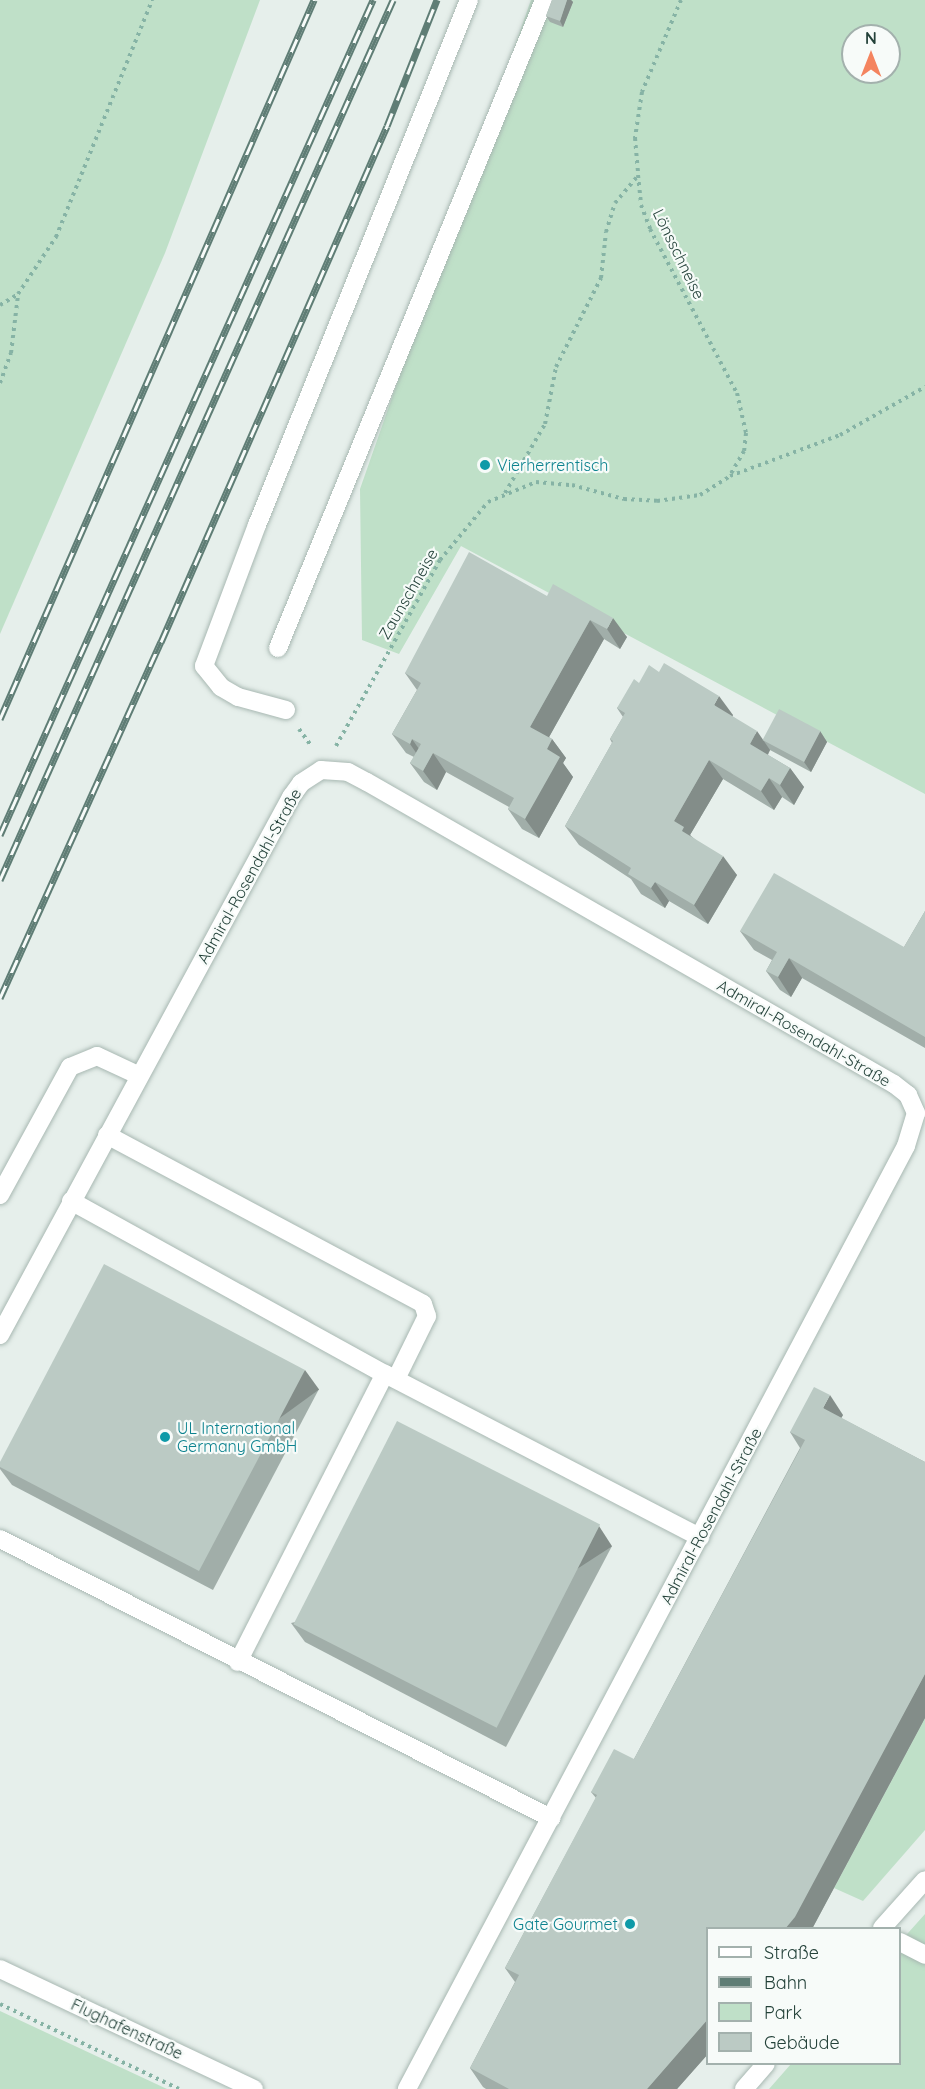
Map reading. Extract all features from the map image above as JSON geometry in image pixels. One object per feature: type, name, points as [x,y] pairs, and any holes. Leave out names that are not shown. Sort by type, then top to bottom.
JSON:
[{"type":"street","points":[[286,710],[238,697],[221,687],[204,666],[469,0]]},
{"type":"street","points":[[278,648],[544,0]]},
{"type":"street","name":"Admiral-Rosendahl-Straße","points":[[0,1335],[291,797],[301,783],[321,770],[348,772],[368,782],[908,1095],[916,1113],[913,1131],[407,2089]]},
{"type":"street","points":[[0,1195],[70,1067],[97,1056],[140,1076]]},
{"type":"street","points":[[107,1135],[423,1304],[427,1316],[391,1376],[238,1662]]},
{"type":"street","points":[[71,1201],[391,1376],[700,1537]]},
{"type":"street","points":[[0,1539],[238,1662],[551,1818]]},
{"type":"street","points":[[884,1927],[925,1880]]},
{"type":"street","points":[[901,1943],[925,1955]]},
{"type":"street","name":"Flughafenstraße","points":[[0,1969],[254,2089]]},
{"type":"street","points":[[744,2089],[765,2065]]},
{"type":"path","points":[[0,305],[18,294],[56,237],[152,0]]},
{"type":"path","name":"Lönsschneise","points":[[681,0],[642,92],[635,138],[641,205],[650,229],[737,393],[745,442],[744,451],[730,476]]},
{"type":"path","points":[[505,493],[545,424],[556,367],[601,278],[606,232],[615,204],[638,175]]},
{"type":"path","points":[[0,383],[11,353],[18,294]]},
{"type":"path","name":"Zaunschneise","points":[[321,770],[440,560],[488,502],[524,484],[554,482],[624,499],[657,501],[700,495],[730,476],[840,435],[925,387]]},
{"type":"path","points":[[0,2004],[179,2089]]},
{"type":"green space","points":[[0,0],[260,0],[165,253],[0,634]]},
{"type":"green space","points":[[531,0],[925,0],[925,794],[461,546],[399,654],[362,640],[360,489]]},
{"type":"green space","points":[[925,1718],[925,1830],[863,1901],[834,1888]]},
{"type":"green space","points":[[925,1914],[925,2089],[769,2089],[790,2065],[901,2065],[901,1941]]},
{"type":"green space","points":[[0,2011],[167,2089],[0,2089]]},
{"type":"building","points":[[552,0],[567,0],[560,21],[546,16]]},
{"type":"building","points":[[469,552],[547,596],[553,584],[613,618],[607,629],[590,620],[530,727],[552,739],[547,749],[560,757],[525,819],[508,809],[514,798],[433,753],[423,771],[410,763],[421,744],[412,739],[410,744],[392,734],[421,683],[405,673]]},
{"type":"building","points":[[664,663],[719,696],[714,705],[757,731],[750,744],[790,768],[780,785],[769,778],[761,791],[709,760],[674,821],[684,827],[682,831],[723,856],[694,905],[655,882],[651,888],[628,874],[631,868],[565,826],[613,741],[610,739],[625,713],[617,708],[634,679],[639,683],[649,665],[659,672]]},
{"type":"building","points":[[779,709],[820,731],[804,762],[763,740]]},
{"type":"building","points":[[774,873],[904,947],[925,911],[925,1037],[789,958],[778,977],[766,971],[777,952],[740,931]]},
{"type":"building","name":"UL International Germany GmbH","points":[[104,1264],[305,1370],[199,1571],[0,1467],[0,1462]]},
{"type":"building","points":[[814,1387],[830,1395],[823,1408],[925,1462],[925,1674],[795,1917],[787,1927],[706,1927],[706,2021],[647,2089],[509,2089],[470,2068],[519,1975],[505,1968],[597,1795],[591,1792],[614,1749],[634,1759],[805,1440],[790,1432]]},
{"type":"building","points":[[397,1421],[600,1525],[497,1728],[293,1624]]},
{"type":"railway","points":[[0,719],[314,0]]},
{"type":"railway","points":[[0,835],[373,0]]},
{"type":"railway","points":[[0,880],[393,0]]},
{"type":"railway","points":[[0,998],[161,642],[387,126],[437,0]]},
{"type":"place","name":"Vierherrentisch","points":[[485,465]]},
{"type":"place","name":"UL International Germany GmbH","points":[[165,1437]]},
{"type":"place","name":"Gate Gourmet","points":[[630,1924]]}]
